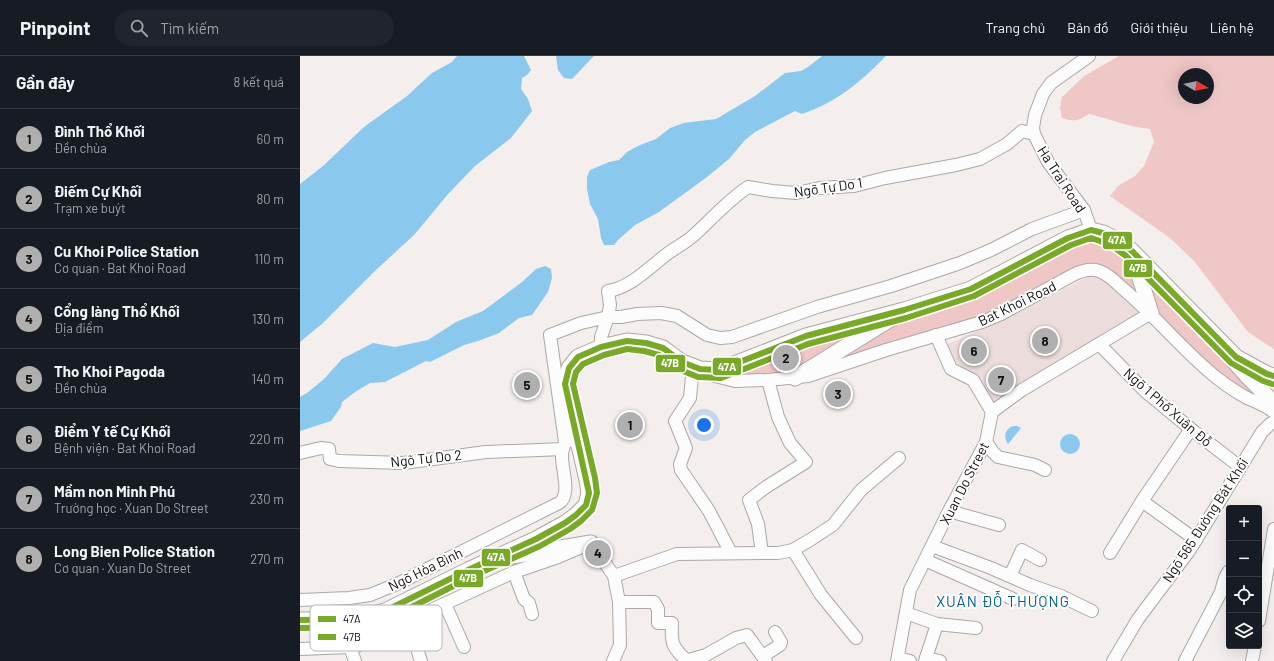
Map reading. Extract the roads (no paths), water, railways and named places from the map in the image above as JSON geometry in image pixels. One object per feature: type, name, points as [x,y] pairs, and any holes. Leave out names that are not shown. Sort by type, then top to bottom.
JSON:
[{"type":"main road","points":[[397,605],[536,539],[565,523],[586,505],[589,493],[588,480],[568,443],[565,384],[569,368],[578,357],[602,347],[627,341],[646,342],[662,348],[682,362],[700,369],[719,370],[806,336],[904,310],[971,289],[1068,238],[1091,230],[1103,233],[1132,250],[1236,357],[1267,374],[1274,376]]},
{"type":"main road","points":[[1132,250],[1151,313]]},
{"type":"main road","points":[[795,378],[904,310]]},
{"type":"main road","points":[[1214,334],[1237,366],[1274,403]]},
{"type":"main road","points":[[494,558],[591,543]]},
{"type":"main road","points":[[300,620],[310,620]]},
{"type":"street","name":"Ha Trai Road","points":[[1089,56],[1051,84],[1043,94],[1035,115],[1034,134],[1048,162],[1084,210],[1091,230]]},
{"type":"street","name":"Ngõ Tự Do 1","points":[[602,347],[601,337],[608,317],[610,305],[608,291],[616,290],[648,270],[692,237],[736,195],[748,188],[796,193],[820,188],[854,186],[885,178],[980,159],[1007,144],[1022,131],[1034,134]]},
{"type":"street","points":[[568,443],[550,334],[608,317],[661,313],[677,316],[707,335],[720,338],[732,337],[817,307],[960,263],[992,250],[1032,229],[1084,210]]},
{"type":"street","name":"Bat Khoi Road","points":[[693,366],[711,375],[728,380],[747,381],[795,378],[819,373],[886,350],[982,322],[1001,314],[1073,275],[1085,270],[1098,270],[1107,275],[1134,297],[1216,377],[1230,388],[1268,407],[1274,412]]},
{"type":"street","points":[[936,335],[951,369],[973,380],[992,412],[1022,390],[1151,313]]},
{"type":"street","name":"Ngõ 1 Phố Xuân Đỗ","points":[[1099,344],[1145,391],[1240,467]]},
{"type":"street","points":[[693,366],[690,398],[675,421],[686,448],[680,464],[681,470],[709,511],[731,553]]},
{"type":"street","points":[[762,553],[758,524],[749,500],[766,487],[806,462],[790,443],[778,417],[768,380]]},
{"type":"street","name":"Xuan Do Street","points":[[897,659],[910,590],[949,511],[986,442],[992,412]]},
{"type":"street","name":"Ngõ 565 Đường Bát Khối","points":[[1113,661],[1138,619],[1196,540],[1262,432],[1274,422]]},
{"type":"street","points":[[1110,553],[1142,501],[1191,428]]},
{"type":"street","points":[[986,442],[998,457],[1035,465],[1045,470]]},
{"type":"street","name":"Ngõ Tự Do 2","points":[[300,453],[322,448],[329,449],[330,459],[339,461],[403,463],[568,443]]},
{"type":"street","name":"Ngõ Hòa Bình","points":[[300,600],[349,598],[370,595],[397,584],[563,501],[565,496],[565,486],[562,461],[568,443]]},
{"type":"street","points":[[614,576],[677,554],[778,553],[793,550],[833,525],[861,490],[899,458]]},
{"type":"street","points":[[1142,501],[1196,540]]},
{"type":"street","points":[[949,511],[998,525]]},
{"type":"street","points":[[1260,613],[1263,576],[1274,529]]},
{"type":"street","points":[[442,605],[514,572],[558,557],[591,543],[614,576],[619,602],[620,645],[613,661]]},
{"type":"street","points":[[932,546],[1010,576],[1030,586],[1061,596],[1092,610]]},
{"type":"street","points":[[793,550],[821,595],[856,638]]},
{"type":"street","points":[[1010,576],[1022,550],[1040,560]]},
{"type":"street","points":[[925,560],[1013,599]]},
{"type":"street","points":[[514,572],[524,599],[529,603],[532,614]]},
{"type":"street","points":[[1184,661],[1224,586],[1226,575]]},
{"type":"street","points":[[619,602],[654,602],[658,609],[658,623],[672,623],[671,636],[674,649],[685,661],[706,655],[736,638],[747,635],[765,659],[780,645],[776,632]]},
{"type":"street","points":[[445,604],[464,647]]},
{"type":"street","points":[[906,613],[937,624],[976,628]]},
{"type":"street","points":[[937,624],[926,659],[940,661]]},
{"type":"street","points":[[300,649],[310,648]]},
{"type":"street","points":[[1252,661],[1254,649]]},
{"type":"street","points":[[354,651],[355,661]]},
{"type":"street","points":[[418,651],[421,661]]},
{"type":"street","points":[[897,659],[910,661]]},
{"type":"water","points":[[457,56],[524,56],[531,70],[522,78],[521,89],[528,99],[532,111],[511,138],[475,166],[449,193],[414,235],[377,269],[323,323],[300,342],[300,184],[323,166],[364,127],[407,96],[432,73],[452,62]]},
{"type":"water","points":[[556,56],[594,56],[572,79],[564,78],[558,70]]},
{"type":"water","points":[[822,56],[886,56],[867,75],[838,97],[802,114],[795,111],[755,132],[745,140],[729,159],[707,177],[659,212],[635,225],[614,245],[604,245],[601,238],[598,219],[590,204],[587,189],[587,177],[590,170],[609,162],[619,160],[627,152],[656,139],[670,128],[684,123],[716,119],[755,96],[785,73],[801,71]]},
{"type":"water","points":[[545,266],[551,269],[552,278],[548,292],[532,315],[519,318],[499,333],[464,345],[430,362],[426,361],[385,382],[370,383],[342,402],[341,407],[331,421],[300,431],[300,397],[324,379],[342,359],[373,343],[395,347],[428,340],[456,322],[483,311],[522,282],[536,269]]},
{"type":"water","points":[[1013,426],[1021,428],[1008,444],[1005,436],[1008,429]]},
{"type":"water","points":[[1070,434],[1077,437],[1080,444],[1077,451],[1070,454],[1063,451],[1060,444],[1063,437]]},
{"type":"place","name":"Long Bien Police Station","points":[[1045,341]]},
{"type":"place","name":"Điểm Y tế Cự Khối","points":[[974,351]]},
{"type":"place","name":"Điếm Cự Khối","points":[[786,358]]},
{"type":"place","name":"Mầm non Minh Phú","points":[[1001,380]]},
{"type":"place","name":"Tho Khoi Pagoda","points":[[527,385]]},
{"type":"place","name":"Cu Khoi Police Station","points":[[838,394]]},
{"type":"place","name":"Đình Thổ Khối","points":[[630,425]]},
{"type":"place","name":"Cổng làng Thổ Khối","points":[[598,553]]},
{"type":"district","name":"XUÂN ĐỖ THƯỢNG","points":[[1003,601]]}]
